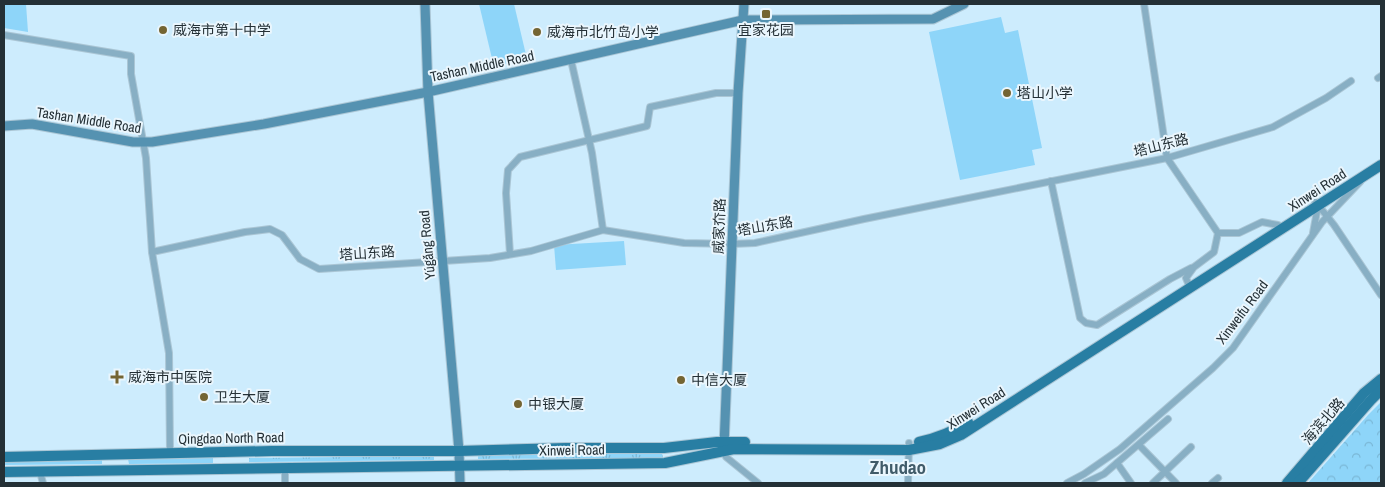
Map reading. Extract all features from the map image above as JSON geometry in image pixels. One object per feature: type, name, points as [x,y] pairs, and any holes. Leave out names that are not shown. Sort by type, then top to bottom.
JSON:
[{"type":"main road","name":"Xinwei Road","points":[[459,451],[566,448],[909,447],[940,444],[961,435],[1316,202],[1381,157]]},
{"type":"main road","name":"Xinwei Road","points":[[909,447],[958,429],[1278,225],[1381,165]]},
{"type":"main road","name":"海滨北路","points":[[1287,483],[1364,393],[1381,378]]},
{"type":"main road","name":"海滨北路","points":[[1298,483],[1381,390]]},
{"type":"main road","name":"Xinwei Road","points":[[459,466],[665,462],[725,449]]},
{"type":"main road","name":"Qingdao North Road","points":[[4,456],[459,451]]},
{"type":"main road","points":[[4,472],[459,466]]},
{"type":"street","name":"Yúgǎng Road","points":[[425,4],[428,92],[459,451],[460,483]]},
{"type":"street","name":"威家夼路","points":[[725,449],[738,92],[744,4]]},
{"type":"street","name":"Tashan Middle Road","points":[[4,126],[32,124],[144,143],[264,124],[428,92],[743,20],[933,19],[952,7],[964,4]]},
{"type":"street","points":[[1051,181],[1080,318],[1086,322],[1097,325],[1194,267],[1214,252],[1218,233],[1167,158],[1144,4]]},
{"type":"street","points":[[4,35],[131,56],[131,74],[146,158],[152,252],[169,353],[170,453]]},
{"type":"street","points":[[571,60],[589,140],[603,230]]},
{"type":"street","name":"塔山东路","points":[[152,252],[245,232],[270,229],[282,235],[300,259],[319,269],[490,258],[531,250],[603,230],[684,243],[755,243],[1167,158],[1273,127],[1326,98],[1352,81]]},
{"type":"street","points":[[510,254],[506,193],[508,170],[520,157],[647,126],[650,107],[716,93],[738,92]]},
{"type":"street","name":"Xinweifu Road","points":[[1067,483],[1084,474],[1120,448],[1198,381],[1233,348],[1327,216],[1369,173]]},
{"type":"street","points":[[1316,202],[1381,296]]},
{"type":"street","points":[[1312,237],[1316,202]]},
{"type":"street","points":[[1218,233],[1239,234],[1262,222],[1278,225]]},
{"type":"street","points":[[1188,283],[1186,278],[1194,267]]},
{"type":"street","points":[[1089,482],[1104,474],[1168,419]]},
{"type":"street","points":[[1139,445],[1176,483]]},
{"type":"street","points":[[908,483],[909,447]]},
{"type":"street","points":[[1153,483],[1191,447]]},
{"type":"street","points":[[725,449],[758,483]]},
{"type":"street","points":[[1117,463],[1131,483]]},
{"type":"street","points":[[284,467],[285,483]]},
{"type":"street","points":[[40,472],[42,483]]},
{"type":"green space","points":[[4,4],[26,4],[28,32],[4,28]]},
{"type":"green space","points":[[479,4],[514,4],[527,59],[494,67]]},
{"type":"green space","points":[[1001,17],[1005,33],[1018,30],[1042,148],[1032,150],[1035,165],[960,180],[929,32]]},
{"type":"green space","points":[[624,241],[626,265],[556,270],[554,245]]},
{"type":"green space","points":[[1381,402],[1381,483],[1308,483],[1368,415]]},
{"type":"green space","points":[[662,453],[663,458],[478,459],[478,455]]},
{"type":"green space","points":[[434,456],[434,460],[249,462],[249,458]]},
{"type":"green space","points":[[213,458],[213,463],[129,464],[128,459]]},
{"type":"green space","points":[[102,459],[102,464],[4,465],[4,461]]},
{"type":"place","name":"宜家花园","points":[[766,14]]},
{"type":"place","name":"威海市第十中学","points":[[163,30]]},
{"type":"place","name":"威海市北竹岛小学","points":[[537,32]]},
{"type":"place","name":"塔山小学","points":[[1007,93]]},
{"type":"place","name":"威海市中医院","points":[[117,377]]},
{"type":"place","name":"中信大厦","points":[[681,380]]},
{"type":"place","name":"卫生大厦","points":[[204,397]]},
{"type":"place","name":"中银大厦","points":[[518,404]]},
{"type":"district","name":"Zhudao","points":[[898,467]]}]
